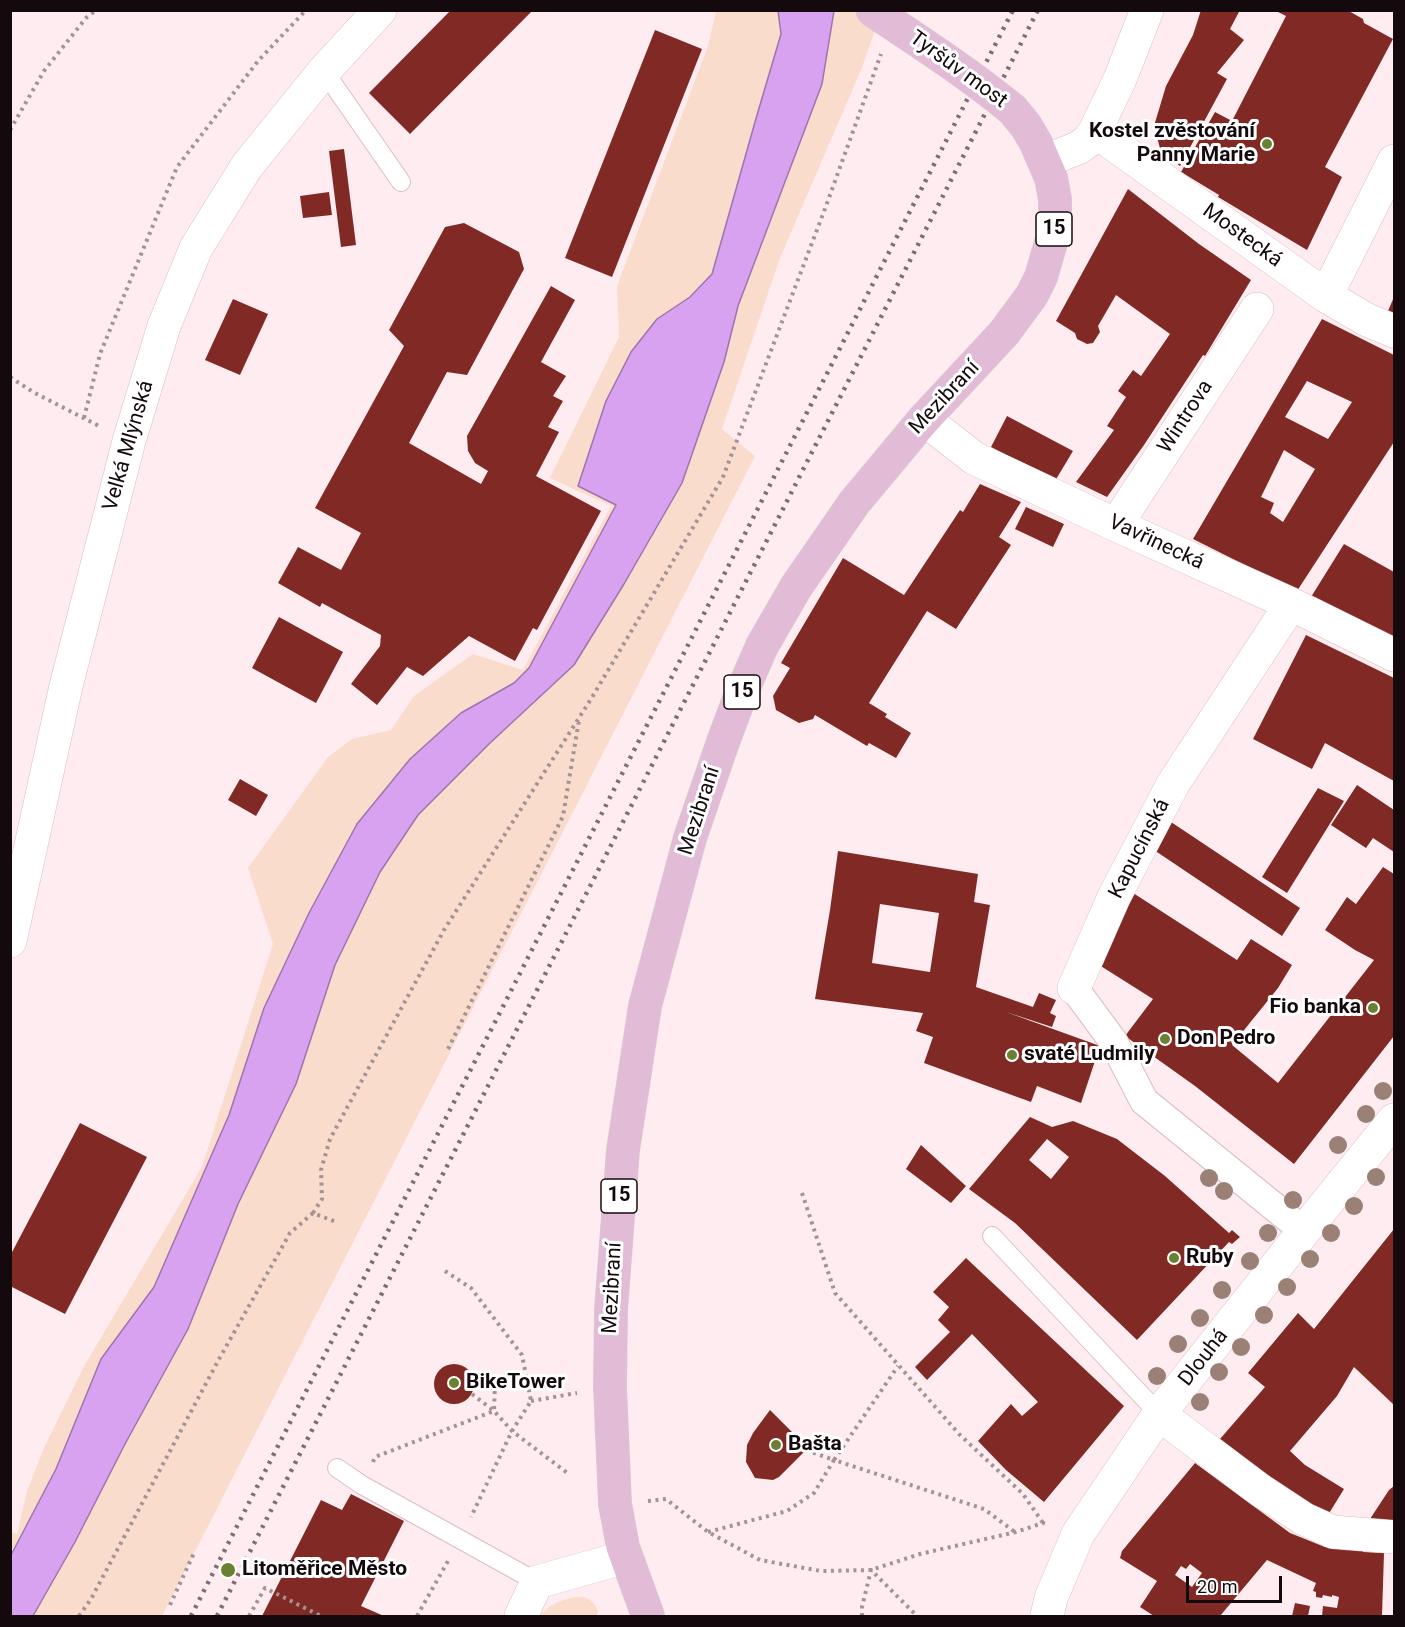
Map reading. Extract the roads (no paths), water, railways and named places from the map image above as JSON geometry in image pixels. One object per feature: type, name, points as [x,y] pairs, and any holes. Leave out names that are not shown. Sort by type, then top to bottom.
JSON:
[{"type":"main road","name":"Tyršův most","points":[[872,10],[952,63],[1013,110]]},
{"type":"main road","name":"Mezibraní","points":[[639,1612],[615,1504],[610,1387],[611,1310],[623,1150],[645,1006],[690,838],[741,694],[762,646],[796,587],[842,518],[924,419],[1004,333],[1032,295],[1041,277],[1052,239],[1055,199],[1045,161],[1031,134],[1013,110]]},
{"type":"street","name":"Velká Mlýnská","points":[[10,941],[16,893],[66,686],[129,441],[164,326],[196,248],[247,166],[324,71],[380,10]]},
{"type":"street","points":[[1045,161],[1078,148],[1088,141],[1095,131],[1120,79],[1147,10]]},
{"type":"street","name":"Mostecká","points":[[1095,131],[1326,296],[1367,320],[1395,331]]},
{"type":"street","points":[[1326,296],[1395,161]]},
{"type":"street","name":"Wintrova","points":[[1116,525],[1257,309]]},
{"type":"street","name":"Vavřinecká","points":[[924,419],[974,458],[1291,604],[1395,655]]},
{"type":"street","name":"Kapucínská","points":[[1291,604],[1173,784],[1114,897],[1074,988],[1113,1041],[1144,1101],[1304,1231]]},
{"type":"street","name":"Dlouhá","points":[[1047,1617],[1052,1598],[1078,1534],[1159,1414],[1395,1120]]},
{"type":"street","points":[[1159,1414],[1260,1490],[1304,1519],[1333,1532],[1395,1538]]},
{"type":"street","points":[[521,1617],[537,1582],[626,1557]]},
{"type":"lane","points":[[324,71],[401,182]]},
{"type":"lane","points":[[992,1236],[1159,1414]]},
{"type":"lane","points":[[337,1468],[447,1538],[537,1582]]},
{"type":"railway","points":[[191,1616],[1013,10]]},
{"type":"railway","points":[[217,1616],[1038,10]]},
{"type":"place","name":"Kostel zvěstování Panny Marie","points":[[1267,144]]},
{"type":"place","name":"Fio banka","points":[[1373,1008]]},
{"type":"place","name":"Don Pedro","points":[[1165,1039]]},
{"type":"place","name":"svaté Ludmily","points":[[1012,1055]]},
{"type":"place","name":"Ruby","points":[[1174,1258]]},
{"type":"place","name":"BikeTower","points":[[454,1383]]},
{"type":"place","name":"Bašta","points":[[776,1445]]},
{"type":"place","name":"Litoměřice Město","points":[[228,1570]]}]
